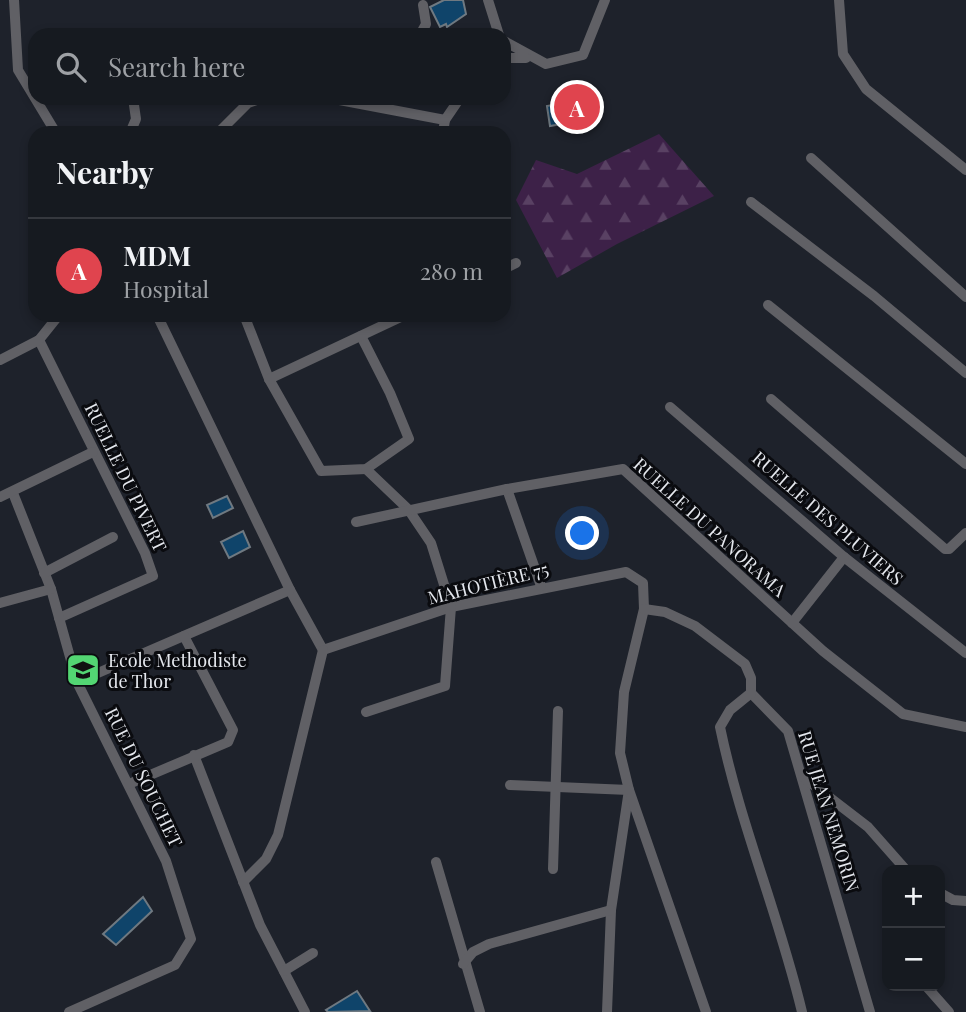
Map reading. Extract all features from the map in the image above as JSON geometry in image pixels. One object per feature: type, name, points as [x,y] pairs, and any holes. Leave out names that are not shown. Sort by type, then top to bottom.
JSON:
[{"type":"street","points":[[14,0],[18,69],[28,86]]},
{"type":"street","points":[[488,0],[497,28]]},
{"type":"street","points":[[511,45],[546,65],[583,55],[605,0]]},
{"type":"street","points":[[839,0],[843,54],[866,89],[966,170]]},
{"type":"street","points":[[423,5],[426,24],[424,28]]},
{"type":"street","points":[[511,58],[534,59]]},
{"type":"street","points":[[39,105],[52,126]]},
{"type":"street","points":[[133,126],[136,119],[134,105]]},
{"type":"street","points":[[225,126],[246,105]]},
{"type":"street","points":[[366,105],[444,120]]},
{"type":"street","points":[[444,126],[444,120],[455,105]]},
{"type":"street","points":[[811,158],[966,297]]},
{"type":"street","points":[[751,202],[874,296],[966,373]]},
{"type":"street","points":[[511,266],[516,264]]},
{"type":"street","points":[[768,305],[966,464]]},
{"type":"street","points":[[0,360],[39,340],[53,322]]},
{"type":"street","points":[[160,322],[290,590],[323,650],[278,835],[266,859],[243,882]]},
{"type":"street","points":[[247,322],[269,379],[321,471],[366,469],[409,439],[361,335]]},
{"type":"street","points":[[269,379],[390,322]]},
{"type":"street","name":"RUELLE DU PIVERT","points":[[39,340],[145,553],[153,576],[59,618]]},
{"type":"street","points":[[771,399],[945,549],[949,549],[966,533]]},
{"type":"street","name":"RUELLE DES PLUVIERS","points":[[670,407],[844,557],[966,653]]},
{"type":"street","points":[[0,497],[93,452]]},
{"type":"street","points":[[366,469],[408,509],[431,542],[451,607],[445,686],[366,712]]},
{"type":"street","name":"RUELLE DU PANORAMA","points":[[356,522],[508,489],[622,469],[792,623],[903,714],[966,727]]},
{"type":"street","points":[[508,489],[541,586]]},
{"type":"street","name":"RUE DU SOUCHET","points":[[13,493],[51,589],[78,682],[166,861],[191,939],[175,965],[69,1012]]},
{"type":"street","points":[[44,573],[113,537]]},
{"type":"street","points":[[792,623],[844,557]]},
{"type":"street","name":"MAHOTIÈRE 75","points":[[323,650],[451,607],[541,586],[626,572],[643,583],[644,609],[624,692],[620,753],[629,790],[611,910],[607,1012]]},
{"type":"street","points":[[0,603],[51,589]]},
{"type":"street","points":[[78,682],[290,590]]},
{"type":"street","name":"RUE JEAN NEMORIN","points":[[644,609],[665,612],[695,626],[745,664],[751,678],[751,693],[788,731],[870,1012]]},
{"type":"street","points":[[128,784],[194,754],[228,742],[233,730],[184,636]]},
{"type":"street","points":[[751,693],[730,710],[720,727],[751,845],[763,871],[802,1012]]},
{"type":"street","points":[[553,869],[558,711]]},
{"type":"street","points":[[194,754],[243,882],[305,1012]]},
{"type":"street","points":[[803,777],[867,827],[901,865]]},
{"type":"street","points":[[510,785],[629,790],[706,1012]]},
{"type":"street","points":[[436,862],[451,906],[463,964],[480,1012]]},
{"type":"street","points":[[945,896],[966,901]]},
{"type":"street","points":[[463,964],[473,952],[489,944],[611,910]]},
{"type":"street","points":[[284,971],[313,953]]},
{"type":"street","points":[[930,991],[949,1012]]},
{"type":"street","points":[[103,999],[104,1012]]},
{"type":"green space","points":[[659,134],[714,196],[617,244],[557,278],[516,200],[536,160],[577,174]]},
{"type":"building","points":[[444,0],[463,0],[466,14],[447,27],[446,24],[440,27],[430,7]]},
{"type":"building","points":[[573,91],[574,97],[565,98],[564,92]]},
{"type":"building","points":[[587,99],[590,119],[550,126],[547,106],[558,104],[560,114],[563,114],[562,106],[573,105],[574,113],[579,112],[577,101]]},
{"type":"building","points":[[227,496],[233,508],[213,518],[207,505]]},
{"type":"building","points":[[243,531],[250,547],[229,558],[221,542]]},
{"type":"building","points":[[143,897],[152,911],[116,945],[103,934]]},
{"type":"building","points":[[357,991],[370,1011],[326,1010]]},
{"type":"place","name":"MDM","points":[[577,107]]},
{"type":"place","name":"Ecole Methodiste de Thor","points":[[83,670]]}]
